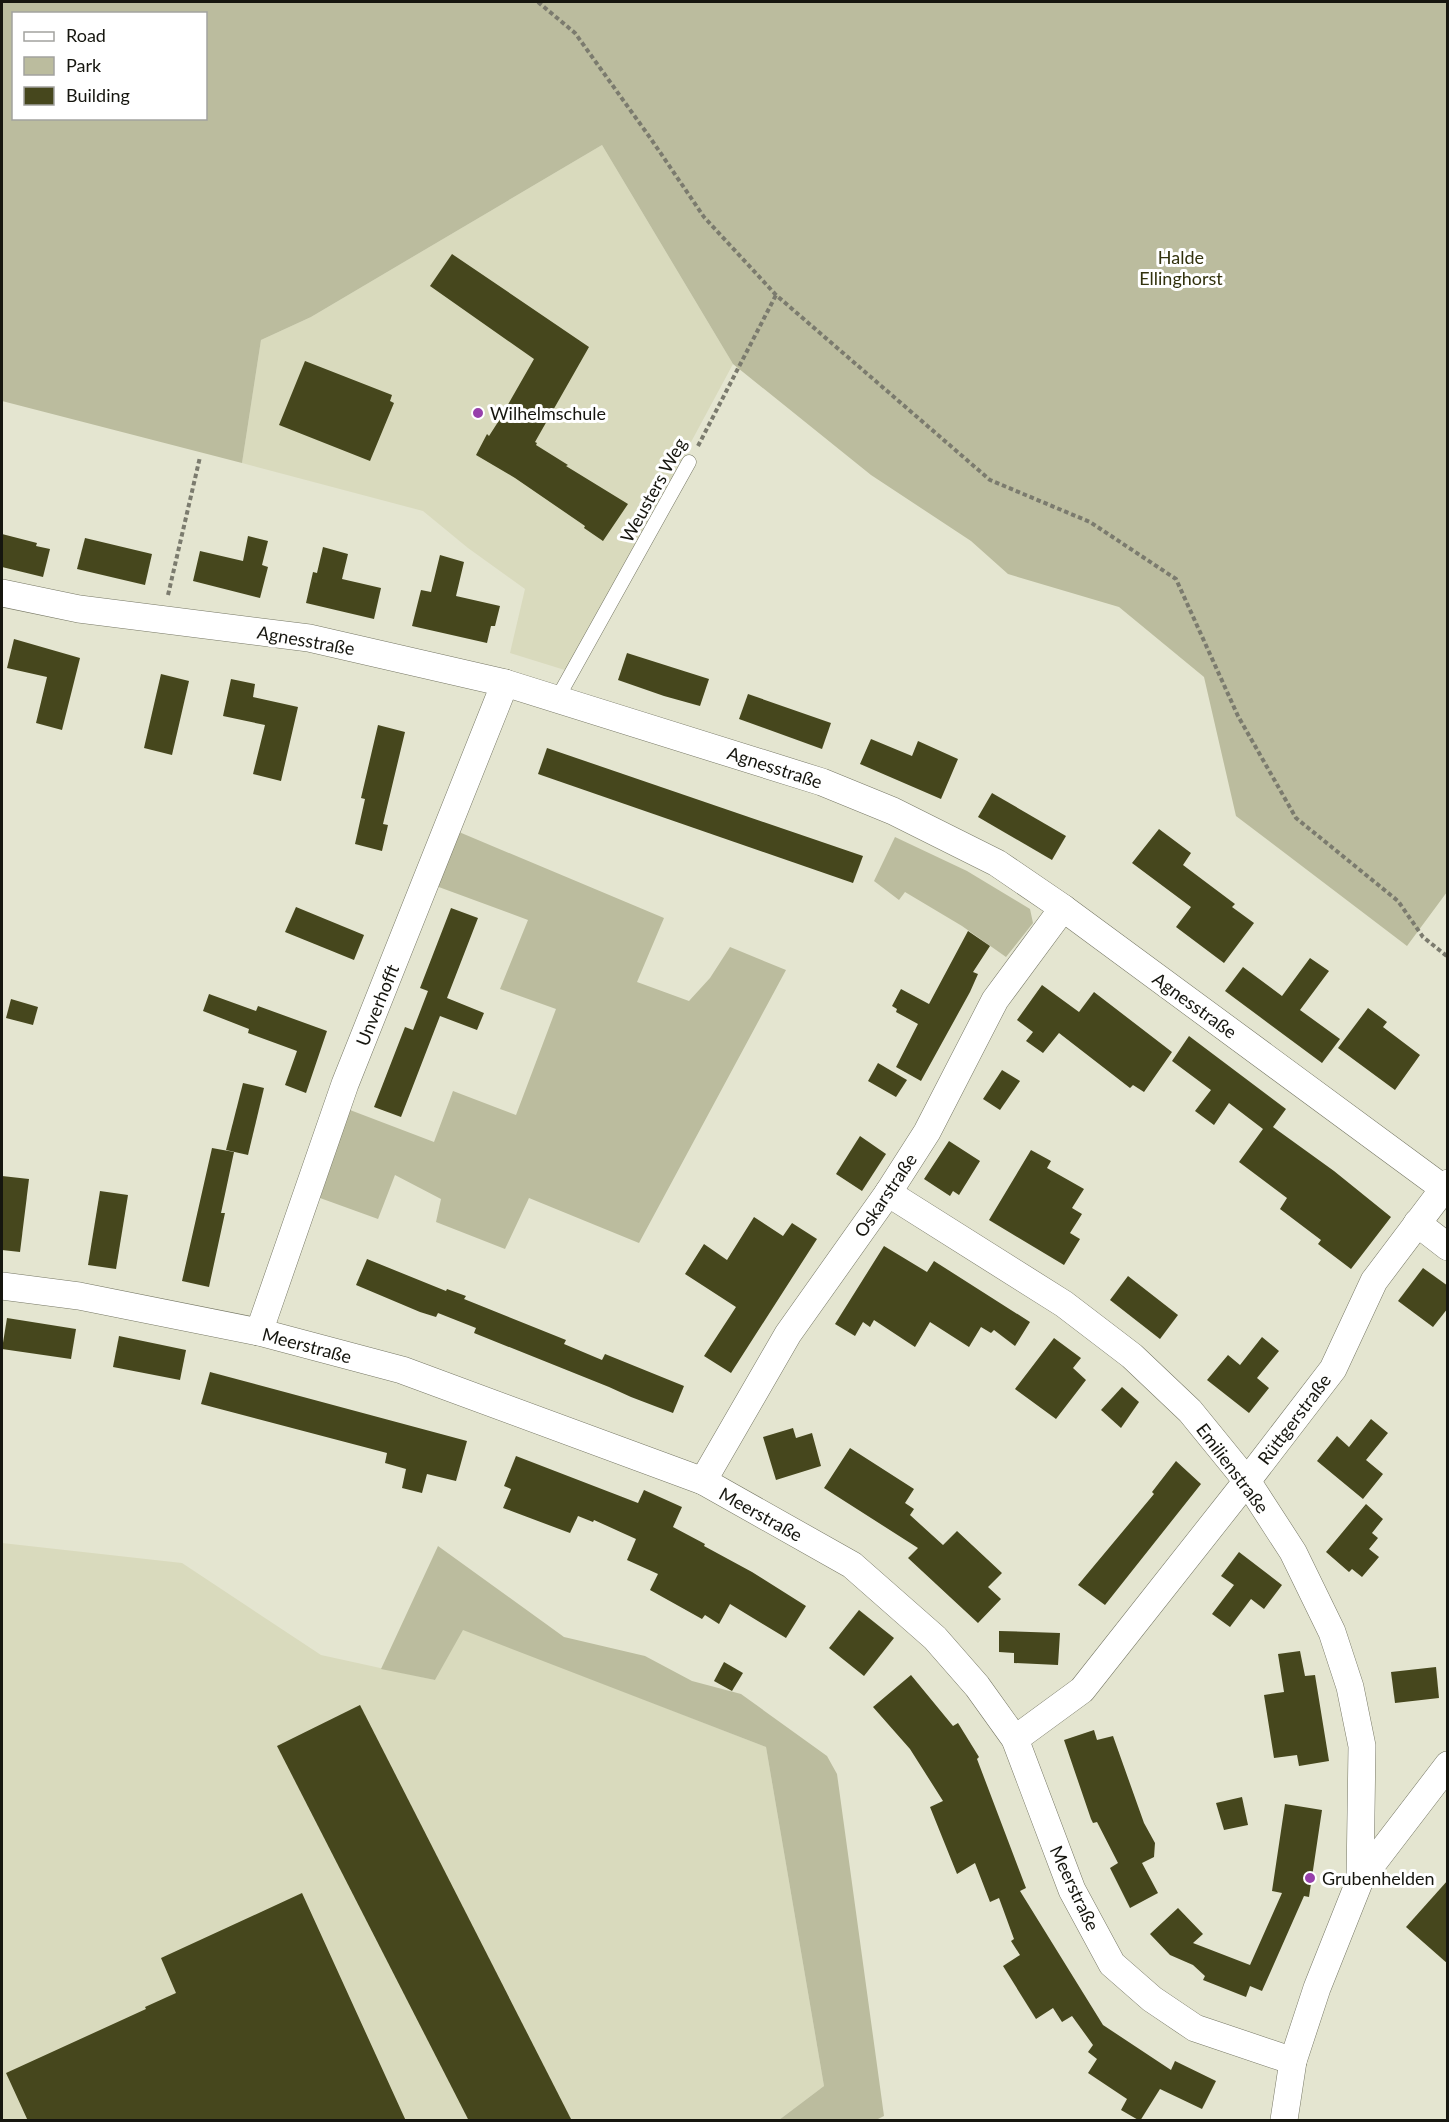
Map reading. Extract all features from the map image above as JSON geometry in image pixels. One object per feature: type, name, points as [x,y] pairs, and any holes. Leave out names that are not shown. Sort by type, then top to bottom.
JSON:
[{"type":"street","name":"Agnesstraße","points":[[2,593],[79,609],[309,638],[505,683],[822,782],[893,811],[997,863],[1063,908],[1445,1185]]},
{"type":"street","name":"Unverhofft","points":[[259,1332],[345,1084],[505,683]]},
{"type":"street","name":"Oskarstraße","points":[[703,1481],[789,1334],[888,1193],[927,1132],[995,1000],[1063,908]]},
{"type":"street","name":"Rüttgerstraße","points":[[1015,1739],[1082,1690],[1247,1481],[1333,1369],[1374,1281],[1445,1185]]},
{"type":"street","name":"Emilienstraße","points":[[888,1193],[1064,1304],[1132,1356],[1190,1411],[1247,1481],[1293,1551],[1332,1632],[1350,1687],[1362,1746],[1360,1880]]},
{"type":"street","points":[[1417,1223],[1448,1247]]},
{"type":"street","name":"Meerstraße","points":[[2,1286],[79,1296],[259,1332],[402,1370],[703,1481],[852,1565],[934,1638],[977,1686],[1015,1739],[1072,1890],[1112,1964],[1152,1999],[1195,2028],[1293,2061]]},
{"type":"street","points":[[1284,2121],[1293,2061],[1317,1988],[1360,1880],[1448,1766]]},
{"type":"lane","name":"Weusters Weg","points":[[557,699],[689,462]]},
{"type":"path","points":[[538,2],[575,33],[704,217],[776,295],[990,480],[1090,522],[1176,579],[1238,716],[1296,818],[1398,901],[1423,937],[1448,957]]},
{"type":"path","name":"Weusters Weg","points":[[689,462],[776,295]]},
{"type":"path","points":[[164,619],[200,457]]},
{"type":"shaded area","name":"Wilhelmschule","points":[[602,145],[733,364],[568,671],[510,653],[525,589],[468,548],[423,511],[242,463],[261,340],[311,317]]},
{"type":"shaded area","points":[[2,1543],[182,1563],[321,1655],[435,1680],[463,1629],[766,1747],[824,2086],[779,2120],[2,2120]]},
{"type":"green space","name":"Halde Ellinghorst","points":[[2,2],[1447,2],[1447,892],[1407,946],[1236,816],[1204,677],[1119,607],[1008,574],[971,541],[871,475],[733,364],[602,145],[311,317],[261,340],[242,463],[2,401]]},
{"type":"green space","points":[[459,832],[664,918],[637,982],[689,1001],[710,978],[730,947],[786,970],[639,1243],[529,1198],[505,1249],[436,1222],[441,1199],[395,1175],[378,1219],[320,1198],[350,1110],[434,1142],[453,1091],[516,1115],[556,1009],[500,989],[528,920],[436,886]]},
{"type":"green space","points":[[895,837],[967,871],[1030,909],[1033,923],[1006,957],[962,926],[905,892],[899,900],[874,881]]},
{"type":"green space","points":[[438,1546],[564,1637],[645,1656],[692,1681],[741,1694],[827,1756],[837,1774],[884,2116],[876,2120],[779,2120],[824,2086],[766,1747],[463,1630],[435,1680],[381,1669]]},
{"type":"building","points":[[452,254],[589,347],[535,442],[536,445],[568,465],[566,466],[628,504],[603,541],[515,478],[476,455],[534,359],[430,286]]},
{"type":"building","points":[[305,361],[392,395],[390,401],[394,403],[370,461],[279,425]]},
{"type":"building","points":[[2,534],[37,543],[36,546],[50,549],[43,577],[2,567]]},
{"type":"building","points":[[248,536],[268,541],[262,565],[268,567],[260,598],[193,581],[200,551],[243,561]]},
{"type":"building","points":[[85,538],[152,554],[145,585],[77,569]]},
{"type":"building","points":[[323,547],[348,554],[342,579],[381,588],[374,619],[306,603],[313,572],[317,573]]},
{"type":"building","points":[[440,555],[464,562],[456,596],[500,606],[495,626],[491,626],[487,643],[412,626],[421,590],[431,592]]},
{"type":"building","points":[[14,639],[80,658],[62,730],[36,723],[47,677],[7,668]]},
{"type":"building","points":[[627,653],[709,679],[700,706],[618,680]]},
{"type":"building","points":[[161,674],[189,681],[172,755],[144,748]]},
{"type":"building","points":[[231,679],[255,684],[253,697],[298,707],[281,781],[253,774],[265,725],[223,716]]},
{"type":"building","points":[[748,694],[831,723],[822,749],[739,719]]},
{"type":"building","points":[[378,725],[405,732],[383,824],[388,825],[382,851],[355,844],[365,799],[361,798]]},
{"type":"building","points":[[871,739],[912,756],[918,741],[958,759],[941,799],[860,764]]},
{"type":"building","points":[[547,748],[863,856],[853,883],[538,774]]},
{"type":"building","points":[[992,793],[1066,836],[1052,860],[978,817]]},
{"type":"building","points":[[1159,829],[1191,853],[1183,865],[1235,904],[1232,907],[1254,923],[1224,963],[1176,927],[1191,907],[1132,863]]},
{"type":"building","points":[[296,907],[364,935],[354,960],[285,932]]},
{"type":"building","points":[[451,908],[478,918],[447,998],[484,1013],[477,1030],[440,1016],[401,1117],[374,1107],[405,1027],[413,1030],[428,991],[420,988]]},
{"type":"building","points":[[968,931],[990,946],[973,972],[978,974],[970,992],[921,1081],[896,1067],[918,1024],[896,1012],[897,1009],[892,1006],[901,989],[929,1004]]},
{"type":"building","points":[[1310,958],[1329,971],[1300,1010],[1340,1039],[1322,1063],[1225,991],[1243,967],[1282,996]]},
{"type":"building","points":[[1042,985],[1079,1012],[1094,992],[1172,1052],[1144,1092],[1133,1085],[1130,1088],[1059,1033],[1043,1053],[1026,1041],[1033,1032],[1017,1020]]},
{"type":"building","points":[[209,994],[256,1011],[258,1006],[327,1031],[306,1093],[285,1085],[297,1051],[248,1033],[249,1029],[203,1011]]},
{"type":"building","points":[[11,999],[38,1007],[33,1025],[6,1018]]},
{"type":"building","points":[[1368,1008],[1387,1022],[1383,1027],[1420,1055],[1395,1090],[1338,1048]]},
{"type":"building","points":[[1189,1036],[1286,1109],[1273,1127],[1334,1171],[1391,1217],[1351,1269],[1318,1244],[1321,1240],[1280,1209],[1287,1198],[1239,1162],[1263,1129],[1229,1103],[1214,1125],[1195,1111],[1211,1090],[1172,1061]]},
{"type":"building","points":[[878,1063],[907,1080],[896,1097],[868,1081]]},
{"type":"building","points":[[1002,1070],[1020,1081],[1000,1110],[983,1099]]},
{"type":"building","points":[[243,1083],[264,1088],[248,1155],[226,1150]]},
{"type":"building","points":[[860,1136],[886,1154],[862,1191],[836,1174]]},
{"type":"building","points":[[949,1141],[980,1161],[959,1195],[953,1191],[950,1196],[924,1179]]},
{"type":"building","points":[[212,1148],[234,1152],[221,1213],[225,1213],[209,1287],[182,1281]]},
{"type":"building","points":[[1031,1150],[1051,1161],[1047,1168],[1084,1189],[1072,1208],[1082,1214],[1070,1233],[1080,1239],[1064,1265],[989,1220]]},
{"type":"building","points":[[2,1176],[29,1179],[20,1252],[2,1250]]},
{"type":"building","points":[[100,1191],[128,1195],[116,1269],[88,1265]]},
{"type":"building","points":[[754,1217],[783,1236],[792,1223],[817,1239],[731,1373],[704,1356],[736,1307],[685,1274],[704,1244],[727,1260]]},
{"type":"building","points":[[884,1246],[927,1272],[934,1261],[1030,1322],[1015,1346],[994,1330],[991,1333],[981,1327],[969,1347],[930,1322],[915,1347],[874,1320],[870,1327],[863,1322],[855,1336],[835,1324]]},
{"type":"building","points":[[367,1259],[446,1291],[447,1289],[466,1296],[464,1299],[566,1340],[564,1344],[602,1360],[605,1354],[684,1386],[673,1413],[474,1333],[476,1328],[438,1313],[436,1317],[420,1312],[356,1285]]},
{"type":"building","points":[[1423,1268],[1448,1286],[1448,1308],[1433,1327],[1398,1301]]},
{"type":"building","points":[[1128,1276],[1178,1315],[1160,1339],[1110,1300]]},
{"type":"building","points":[[7,1318],[76,1329],[71,1359],[2,1349]]},
{"type":"building","points":[[119,1336],[186,1350],[180,1380],[113,1367]]},
{"type":"building","points":[[1262,1337],[1279,1351],[1257,1378],[1269,1388],[1249,1413],[1207,1380],[1228,1355],[1240,1365]]},
{"type":"building","points":[[1054,1338],[1081,1358],[1073,1368],[1086,1380],[1056,1419],[1015,1389]]},
{"type":"building","points":[[210,1372],[467,1441],[456,1481],[427,1474],[422,1493],[402,1488],[406,1469],[385,1463],[387,1453],[201,1404]]},
{"type":"building","points":[[1122,1387],[1139,1402],[1121,1428],[1101,1410]]},
{"type":"building","points":[[1371,1419],[1388,1433],[1366,1460],[1383,1474],[1363,1499],[1317,1461],[1337,1436],[1349,1447]]},
{"type":"building","points":[[793,1428],[796,1438],[812,1433],[821,1466],[776,1480],[763,1437]]},
{"type":"building","points":[[850,1448],[914,1489],[905,1503],[914,1509],[910,1515],[943,1545],[957,1531],[1002,1573],[988,1587],[1001,1599],[978,1623],[908,1558],[918,1548],[824,1488]]},
{"type":"building","points":[[516,1456],[638,1503],[644,1490],[682,1507],[673,1527],[806,1606],[786,1638],[730,1604],[719,1624],[705,1615],[702,1619],[650,1590],[658,1574],[627,1560],[636,1539],[594,1520],[593,1522],[578,1516],[570,1533],[503,1508],[511,1489],[504,1486]]},
{"type":"building","points":[[1176,1461],[1201,1484],[1105,1605],[1078,1585],[1154,1494],[1152,1492]]},
{"type":"building","points":[[1366,1504],[1383,1519],[1372,1533],[1378,1538],[1369,1549],[1379,1557],[1362,1577],[1352,1569],[1349,1572],[1326,1552]]},
{"type":"building","points":[[1239,1552],[1282,1585],[1264,1609],[1251,1599],[1230,1627],[1212,1614],[1234,1585],[1221,1576]]},
{"type":"building","points":[[859,1610],[894,1638],[864,1676],[829,1648]]},
{"type":"building","points":[[999,1631],[1060,1633],[1058,1665],[1014,1663],[1014,1653],[999,1652]]},
{"type":"building","points":[[1300,1651],[1305,1676],[1315,1675],[1329,1761],[1299,1766],[1297,1755],[1274,1758],[1264,1695],[1284,1692],[1278,1654]]},
{"type":"building","points":[[724,1662],[743,1673],[732,1691],[714,1681]]},
{"type":"building","points":[[1436,1667],[1439,1698],[1395,1703],[1391,1672]]},
{"type":"building","points":[[911,1675],[953,1726],[958,1723],[979,1757],[977,1759],[1026,1888],[1020,1891],[1103,2025],[1171,2070],[1175,2061],[1216,2081],[1202,2109],[1160,2089],[1140,2121],[1121,2110],[1127,2099],[1088,2073],[1097,2059],[1088,2052],[1093,2045],[1072,2016],[1062,2022],[1053,2008],[1036,2019],[1003,1966],[1020,1955],[1011,1941],[1014,1939],[999,1898],[990,1902],[975,1863],[957,1874],[930,1807],[943,1801],[910,1749],[873,1707]]},
{"type":"building","points":[[360,1705],[572,2121],[469,2121],[277,1746]]},
{"type":"building","points":[[1094,1730],[1097,1740],[1113,1736],[1144,1823],[1155,1843],[1154,1857],[1142,1863],[1158,1893],[1130,1908],[1110,1868],[1118,1863],[1097,1822],[1093,1823],[1091,1819],[1064,1740]]},
{"type":"building","points":[[1242,1797],[1248,1825],[1224,1830],[1216,1803]]},
{"type":"building","points":[[1285,1804],[1322,1810],[1309,1897],[1304,1896],[1262,1991],[1250,1986],[1246,1997],[1203,1980],[1205,1976],[1193,1965],[1170,1955],[1150,1934],[1178,1908],[1203,1934],[1193,1943],[1250,1965],[1282,1893],[1272,1891]]},
{"type":"building","points":[[1448,1880],[1448,1964],[1406,1927]]},
{"type":"building","points":[[302,1893],[406,2121],[28,2121],[6,2073],[176,1993],[161,1958]]},
{"type":"place","name":"Wilhelmschule","points":[[478,413]]},
{"type":"place","name":"Grubenhelden","points":[[1310,1878]]}]
